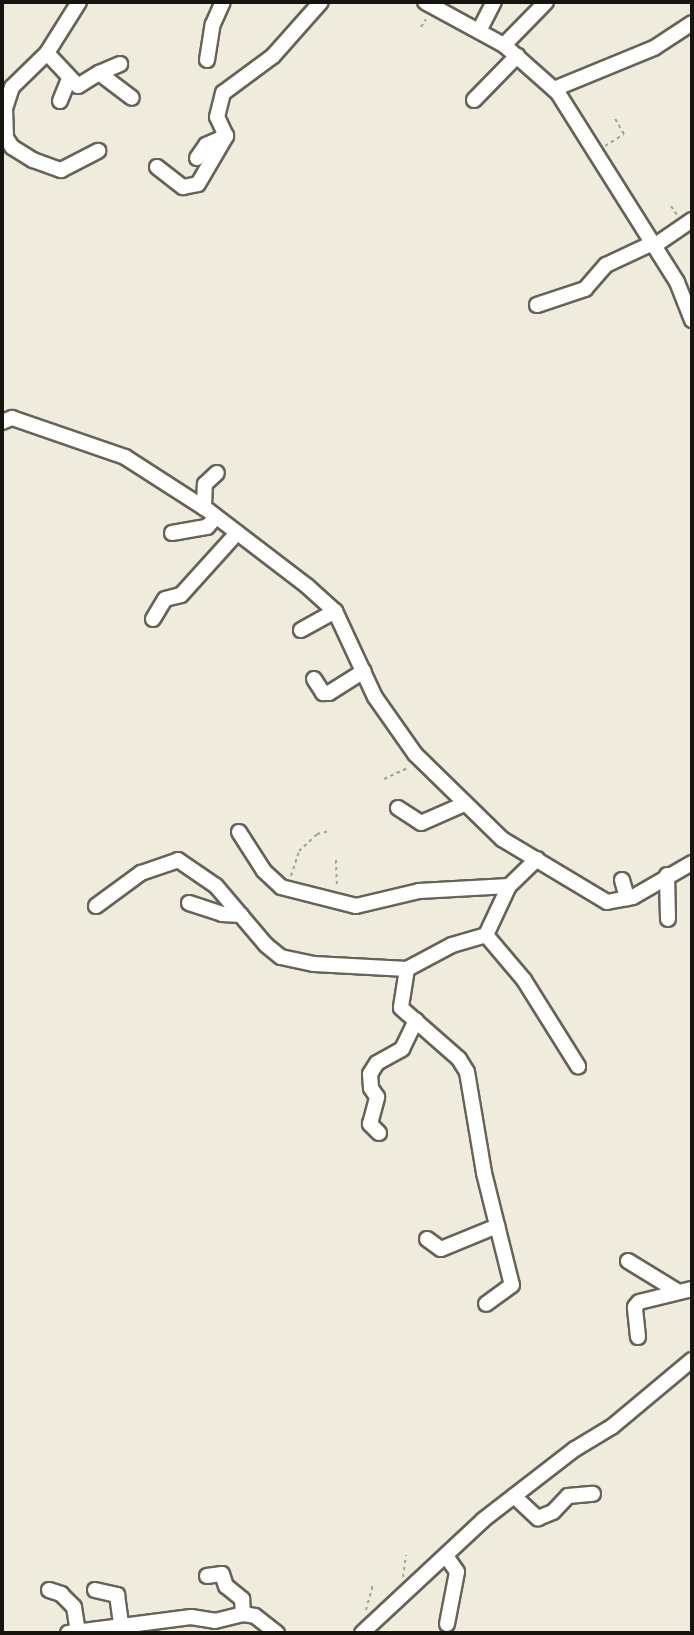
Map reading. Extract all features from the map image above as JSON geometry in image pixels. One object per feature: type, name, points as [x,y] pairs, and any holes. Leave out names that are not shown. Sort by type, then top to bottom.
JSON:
[{"type":"street","points":[[78,2],[47,53],[7,84],[6,138],[12,147],[61,170],[98,151]]},
{"type":"street","points":[[207,60],[213,24],[223,2]]},
{"type":"street","points":[[226,136],[217,117],[223,93],[273,56],[319,2]]},
{"type":"street","points":[[425,2],[504,45],[554,89],[654,245],[692,320]]},
{"type":"street","points":[[479,30],[494,2]]},
{"type":"street","points":[[504,45],[546,2]]},
{"type":"street","points":[[554,89],[654,48],[692,23]]},
{"type":"street","points":[[47,53],[69,79],[83,87],[99,73],[120,64]]},
{"type":"street","points":[[474,100],[517,55]]},
{"type":"street","points":[[99,73],[132,98]]},
{"type":"street","points":[[60,101],[69,79]]},
{"type":"street","points":[[197,158],[206,145],[226,136]]},
{"type":"street","points":[[157,167],[183,187],[194,187],[226,136]]},
{"type":"street","points":[[537,305],[585,289],[606,265],[654,245],[692,219]]},
{"type":"street","points":[[2,422],[12,418],[125,457],[210,512],[335,611],[390,720],[425,764],[502,839],[599,899],[627,898],[692,863]]},
{"type":"street","points":[[172,533],[207,527],[210,512],[205,484],[217,472]]},
{"type":"street","points":[[153,619],[165,598],[181,595],[237,533]]},
{"type":"street","points":[[302,630],[335,611]]},
{"type":"street","points":[[314,679],[323,693],[329,693],[363,671]]},
{"type":"street","points":[[398,808],[421,823],[464,804]]},
{"type":"street","points":[[239,832],[264,871],[281,887],[337,903],[364,906],[419,891],[509,886]]},
{"type":"street","points":[[96,906],[141,873],[178,860],[216,886],[266,945],[292,961],[407,969],[452,945],[486,935],[509,886],[537,859]]},
{"type":"street","points":[[667,875],[668,919]]},
{"type":"street","points":[[622,880],[627,898]]},
{"type":"street","points":[[188,903],[222,914],[241,915]]},
{"type":"street","points":[[486,935],[524,980],[578,1066]]},
{"type":"street","points":[[407,969],[400,1002],[464,1065],[512,1285],[486,1304]]},
{"type":"street","points":[[379,1133],[370,1124],[377,1097],[371,1088],[370,1074],[377,1063],[402,1049],[416,1020]]},
{"type":"street","points":[[427,1239],[441,1249],[497,1226]]},
{"type":"street","points":[[628,1261],[677,1291]]},
{"type":"street","points":[[638,1336],[635,1307],[639,1302],[692,1289]]},
{"type":"street","points":[[362,1633],[514,1496],[575,1449],[613,1426],[692,1360]]},
{"type":"street","points":[[514,1496],[538,1518],[553,1513],[568,1496],[593,1494]]},
{"type":"street","points":[[446,1556],[457,1572],[447,1624]]},
{"type":"street","points":[[207,1576],[222,1574],[226,1586],[242,1599],[243,1614]]},
{"type":"street","points":[[49,1590],[61,1594],[74,1607],[72,1632],[191,1617],[215,1621],[243,1614],[255,1616],[277,1633]]},
{"type":"street","points":[[95,1590],[117,1595],[121,1624]]},
{"type":"path","points":[[595,151],[624,134],[614,117]]},
{"type":"path","points":[[384,779],[425,764]]},
{"type":"path","points":[[281,887],[292,874],[299,851],[317,834],[330,831]]},
{"type":"path","points":[[336,860],[337,903]]},
{"type":"path","points":[[406,1555],[404,1580],[412,1589]]},
{"type":"path","points":[[373,1583],[365,1605],[374,1622]]}]
